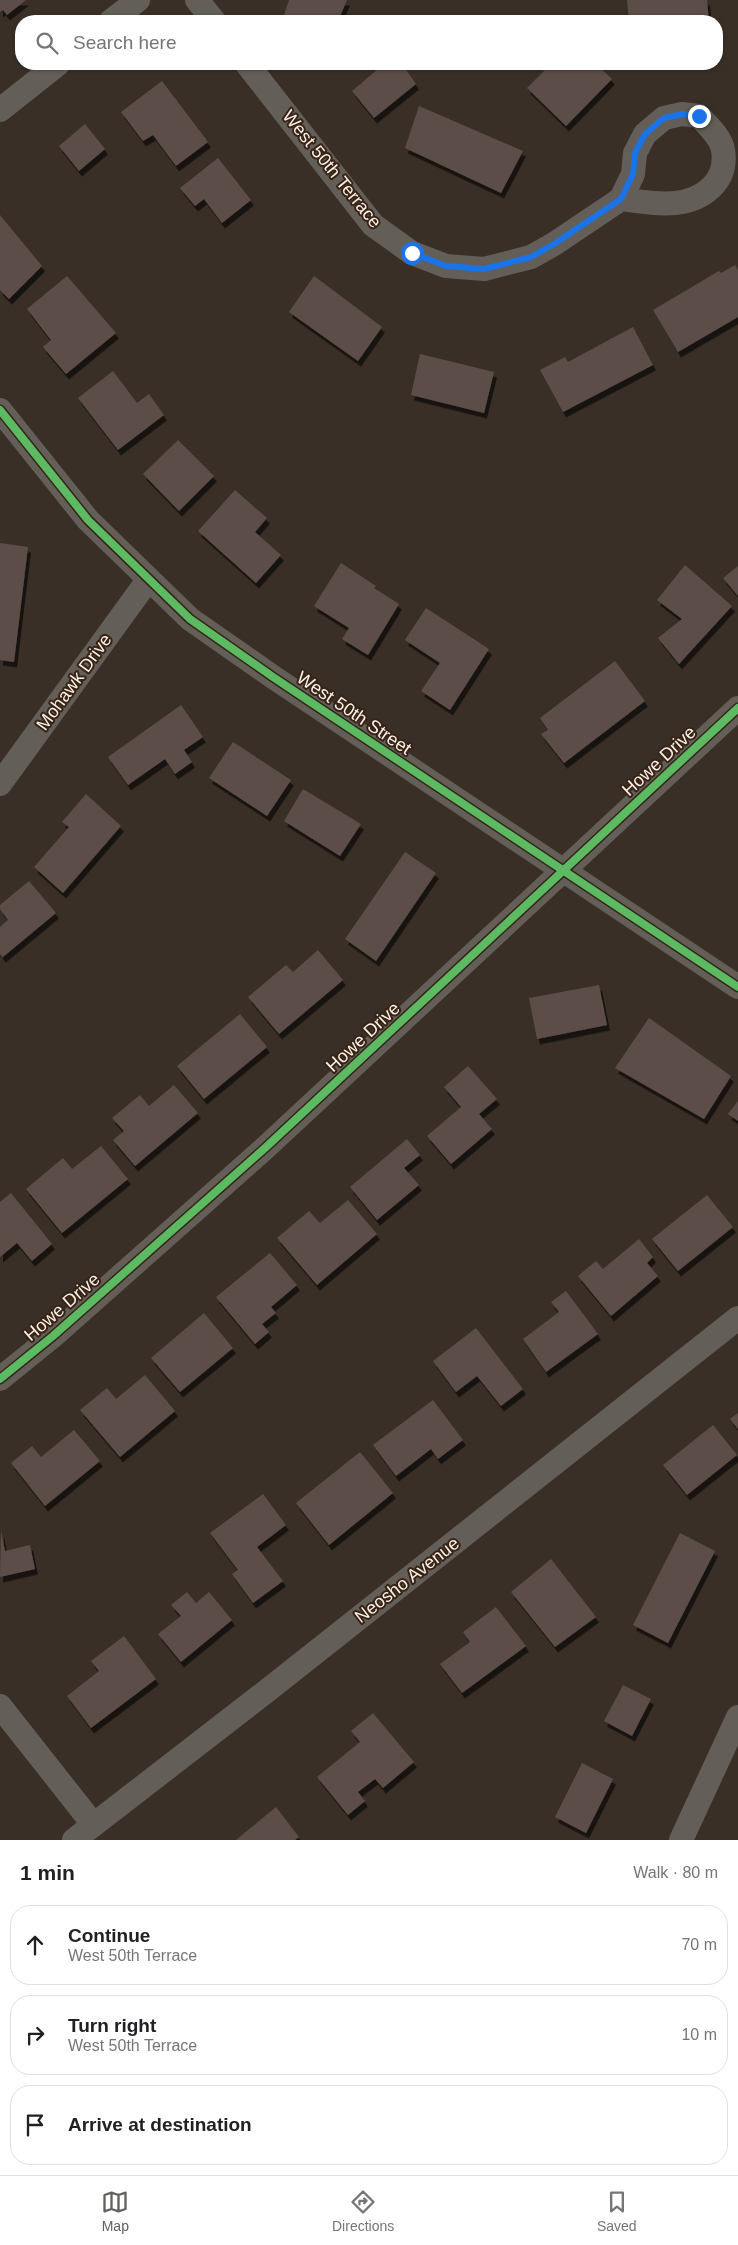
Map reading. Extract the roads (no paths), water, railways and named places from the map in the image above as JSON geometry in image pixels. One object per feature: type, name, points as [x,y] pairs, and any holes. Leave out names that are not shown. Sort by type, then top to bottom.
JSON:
[{"type":"street","points":[[119,15],[138,0]]},
{"type":"street","points":[[197,0],[209,15]]},
{"type":"street","points":[[0,110],[50,70]]},
{"type":"street","name":"West 50th Terrace","points":[[252,70],[374,225],[412,253],[446,266],[484,269],[531,257],[554,244],[621,199]]},
{"type":"street","points":[[682,114],[699,116],[712,130],[723,149],[722,172],[711,189],[695,198],[675,203],[621,199],[633,174],[635,153],[645,134],[664,118],[682,114]]},
{"type":"street","name":"West 50th Street","points":[[0,410],[88,520],[190,619],[738,987]]},
{"type":"street","name":"Mohawk Drive","points":[[0,784],[148,580]]},
{"type":"street","name":"Howe Drive","points":[[0,1379],[53,1336],[265,1148],[738,708]]},
{"type":"street","name":"Neosho Avenue","points":[[74,1840],[268,1690],[738,1318]]},
{"type":"street","points":[[0,1706],[93,1824]]},
{"type":"street","points":[[681,1840],[738,1717]]}]
